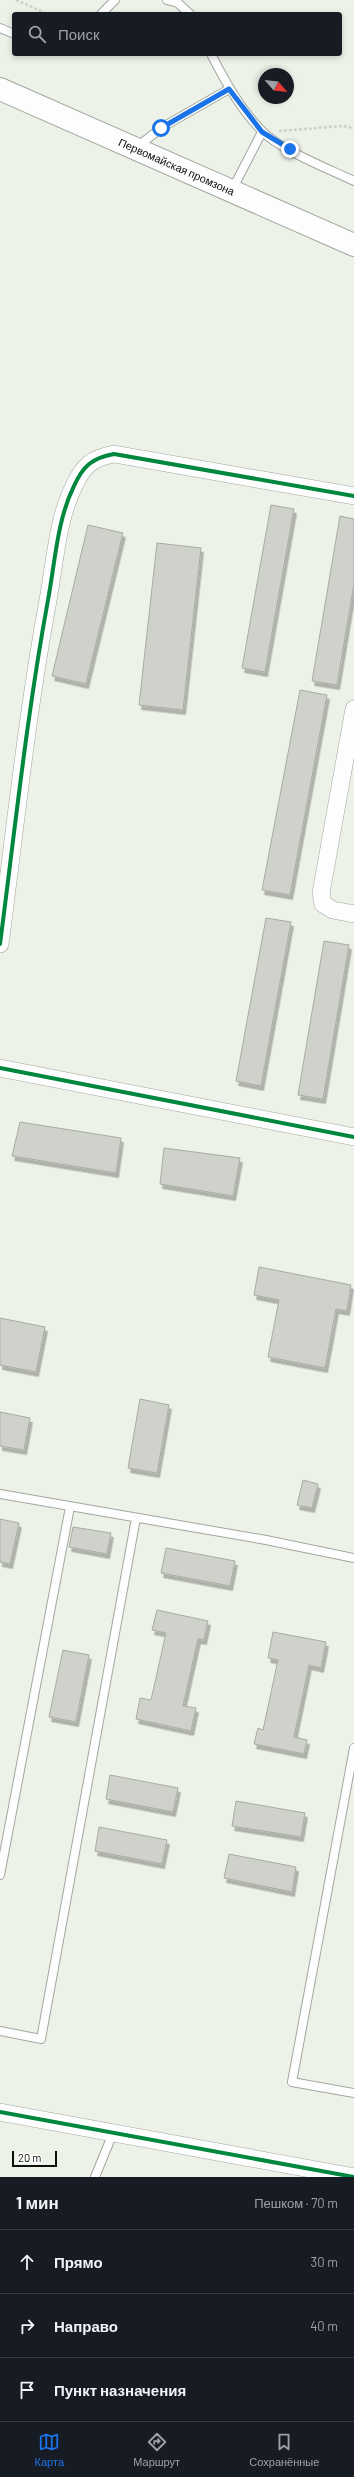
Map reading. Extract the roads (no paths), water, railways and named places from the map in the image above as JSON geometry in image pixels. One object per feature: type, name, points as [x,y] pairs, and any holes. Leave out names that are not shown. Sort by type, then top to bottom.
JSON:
[{"type":"main road","name":"Первомайская промзона","points":[[0,89],[354,245]]},
{"type":"street","points":[[0,944],[34,674],[64,513],[74,486],[84,469],[98,457],[114,454],[354,496]]},
{"type":"street","points":[[354,709],[321,893],[324,904],[333,910],[354,914]]},
{"type":"street","points":[[0,1068],[354,1137]]},
{"type":"street","points":[[0,2112],[354,2177]]},
{"type":"lane","points":[[103,12],[115,0]]},
{"type":"lane","points":[[167,0],[178,3],[188,12]]},
{"type":"lane","points":[[0,28],[12,33]]},
{"type":"lane","points":[[212,56],[229,89],[262,132],[290,149],[354,181]]},
{"type":"lane","points":[[135,148],[161,128],[229,89]]},
{"type":"lane","points":[[232,191],[262,132]]},
{"type":"lane","points":[[0,1494],[266,1540],[354,1558]]},
{"type":"lane","points":[[0,1875],[70,1506]]},
{"type":"lane","points":[[0,2031],[41,2039],[136,1518]]},
{"type":"lane","points":[[354,1748],[292,2082],[354,2093]]},
{"type":"lane","points":[[95,2177],[113,2133]]}]
